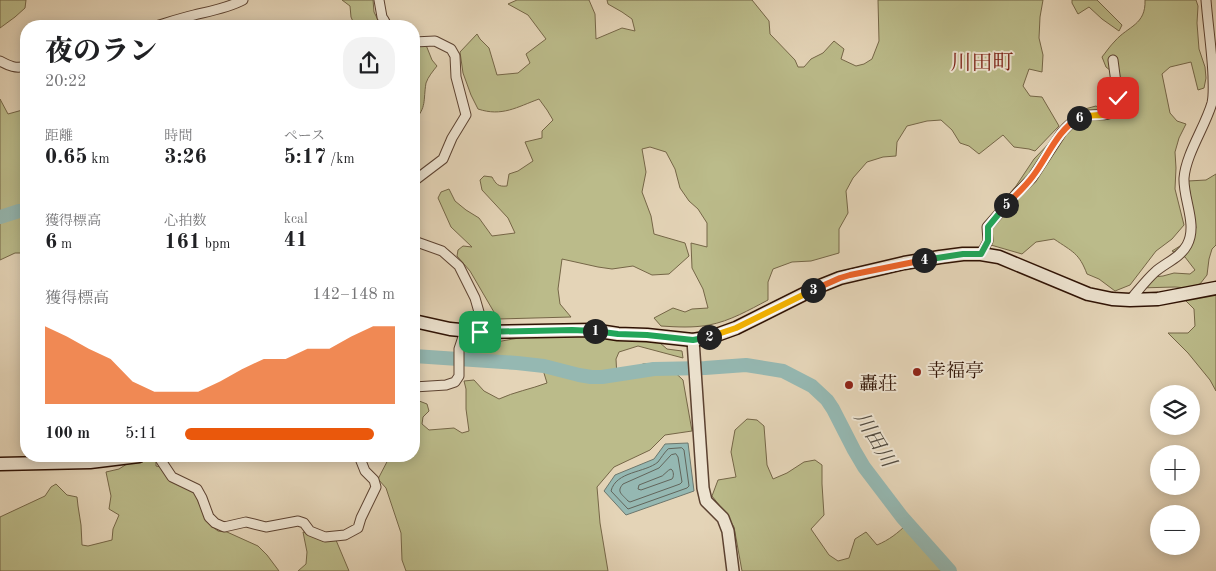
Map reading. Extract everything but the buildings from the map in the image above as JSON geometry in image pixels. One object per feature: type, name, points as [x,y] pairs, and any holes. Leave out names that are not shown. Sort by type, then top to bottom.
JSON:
[{"type":"main road","points":[[420,322],[480,332],[592,330],[618,334],[647,335],[693,344],[736,328],[820,286],[845,276],[940,256],[963,254],[999,257],[1088,294],[1112,299],[1158,299],[1216,288]]},
{"type":"main road","points":[[0,464],[90,462]]},
{"type":"street","points":[[175,20],[225,8],[243,0]]},
{"type":"street","points":[[378,0],[384,20]]},
{"type":"street","points":[[1130,300],[1154,273],[1186,248],[1190,240],[1191,232],[1184,178],[1187,164],[1206,118],[1213,93],[1206,0]]},
{"type":"street","points":[[420,42],[435,41],[451,49],[456,56],[456,77],[466,115],[452,138],[443,159],[420,176]]},
{"type":"street","points":[[981,254],[988,241],[988,227],[1012,198],[1032,178],[1068,125],[1084,116],[1109,114],[1117,110],[1118,98],[1113,60]]},
{"type":"street","points":[[0,61],[10,67],[20,67]]},
{"type":"street","points":[[420,243],[442,251],[459,266],[475,298],[479,312],[480,332]]},
{"type":"street","points":[[420,387],[446,385],[455,382],[459,376],[459,349],[465,331]]},
{"type":"street","points":[[693,344],[703,488],[706,501],[723,518],[728,531],[734,571]]},
{"type":"street","points":[[162,462],[172,477],[197,489],[209,517],[215,523],[224,526],[246,522],[266,527],[298,521],[304,523],[310,531],[325,537],[345,535],[358,528],[376,487],[374,480],[365,471],[361,462]]},
{"type":"green space","points":[[0,0],[26,0],[25,8],[0,28]]},
{"type":"green space","points":[[342,0],[373,0],[374,12],[378,20],[352,20],[350,6]]},
{"type":"green space","points":[[517,0],[589,0],[595,14],[596,39],[622,28],[635,31],[632,19],[608,4],[607,0],[752,0],[769,21],[770,34],[795,60],[798,67],[804,67],[811,59],[823,53],[834,41],[844,49],[841,59],[856,66],[872,59],[879,41],[878,0],[1043,0],[1039,38],[1043,55],[1042,72],[1029,69],[1023,86],[1030,96],[1042,97],[1059,126],[1035,151],[1014,147],[1003,135],[979,154],[969,146],[960,143],[952,130],[941,120],[907,126],[897,142],[896,156],[883,157],[867,162],[853,178],[846,191],[848,213],[839,229],[839,253],[811,261],[792,262],[773,269],[768,282],[768,300],[724,321],[691,327],[661,326],[654,318],[673,308],[685,312],[692,309],[708,308],[703,289],[692,268],[691,243],[707,247],[707,223],[680,188],[675,169],[666,152],[650,147],[642,149],[646,172],[642,192],[651,216],[654,234],[685,243],[689,256],[669,274],[652,275],[633,266],[612,269],[562,259],[558,289],[560,304],[571,317],[498,319],[470,271],[457,256],[458,250],[463,246],[472,247],[451,227],[438,198],[441,192],[449,189],[455,201],[479,218],[492,236],[515,233],[508,218],[482,190],[480,180],[484,176],[492,177],[501,186],[507,186],[509,174],[518,171],[533,161],[525,142],[542,138],[542,131],[553,120],[539,99],[502,111],[495,112],[478,109],[463,73],[460,52],[477,34],[489,48],[497,75],[518,73],[530,63],[526,54],[546,39],[528,15],[508,4]]},
{"type":"green space","points":[[1072,0],[1097,0],[1122,25],[1119,31],[1089,7],[1078,14]]},
{"type":"green space","points":[[1145,0],[1196,0],[1198,6],[1199,49],[1205,67],[1206,78],[1204,88],[1198,90],[1191,62],[1170,67],[1162,74],[1170,113],[1177,121],[1186,124],[1175,152],[1175,189],[1184,225],[1172,239],[1156,251],[1130,285],[1115,291],[1099,279],[1087,274],[1078,257],[1054,239],[1036,242],[1022,254],[984,243],[991,222],[1034,159],[1081,110],[1096,106],[1110,114],[1117,111],[1116,75],[1106,67],[1102,57],[1111,45],[1143,15]]},
{"type":"green space","points":[[420,40],[424,40],[432,60],[437,66],[426,83],[420,113]]},
{"type":"green space","points":[[0,99],[8,114],[20,111],[20,253],[15,253],[0,260]]},
{"type":"green space","points":[[1216,174],[1216,245],[1212,249],[1209,259],[1207,275],[1200,284],[1187,288],[1138,288],[1143,278],[1174,273],[1190,274],[1195,270],[1185,257],[1172,251],[1180,246],[1196,228],[1188,181],[1206,180]]},
{"type":"green space","points":[[1216,294],[1216,391],[1210,380],[1188,353],[1168,333],[1188,333],[1195,326],[1194,309],[1184,299]]},
{"type":"green space","points":[[542,334],[575,334],[659,342],[667,349],[682,351],[683,358],[638,346],[619,352],[616,359],[617,378],[643,364],[657,363],[666,364],[683,380],[692,431],[665,435],[650,450],[614,467],[597,487],[600,523],[608,571],[406,571],[402,560],[401,533],[386,488],[378,479],[387,462],[420,462],[420,401],[427,404],[429,411],[423,417],[422,424],[429,430],[454,428],[462,433],[469,431],[464,381],[474,380],[484,391],[499,399],[547,383],[540,360],[462,354],[469,338],[496,342]]},
{"type":"green space","points":[[747,419],[757,420],[764,426],[767,465],[773,479],[804,462],[815,460],[822,465],[824,515],[811,529],[829,555],[838,561],[849,558],[855,539],[866,532],[877,545],[893,536],[907,524],[945,571],[742,571],[734,527],[712,496],[718,480],[736,477],[731,452],[735,430]]},
{"type":"green space","points":[[130,462],[156,462],[156,466],[161,467],[193,490],[209,524],[218,531],[227,532],[258,546],[279,571],[0,571],[0,517],[45,496],[51,487],[56,484],[67,495],[77,497],[82,545],[88,546],[112,540],[113,529],[119,515],[109,509],[111,496],[106,472],[119,469]]},
{"type":"green space","points":[[303,532],[319,536],[333,533],[349,571],[298,571],[306,564],[307,552]]},
{"type":"water","points":[[688,443],[694,491],[626,515],[604,491],[615,475],[654,459],[665,444]]},
{"type":"waterway","name":"川田川","points":[[0,217],[20,211]]},
{"type":"waterway","name":"川田川","points":[[420,356],[544,366],[591,377],[654,369],[746,365],[783,371],[812,386],[827,400],[864,467],[902,517],[950,571]]},
{"type":"place","name":"幸福亭","points":[[917,372]]},
{"type":"place","name":"轟荘","points":[[849,385]]},
{"type":"district","name":"川田町","points":[[982,63]]},
{"type":"route","points":[[480,332],[592,330],[693,340],[711,337],[736,328],[820,286],[850,275],[940,256],[981,254],[988,241],[988,227],[1032,178],[1068,125],[1084,116],[1114,113],[1117,110],[1118,98]]}]
